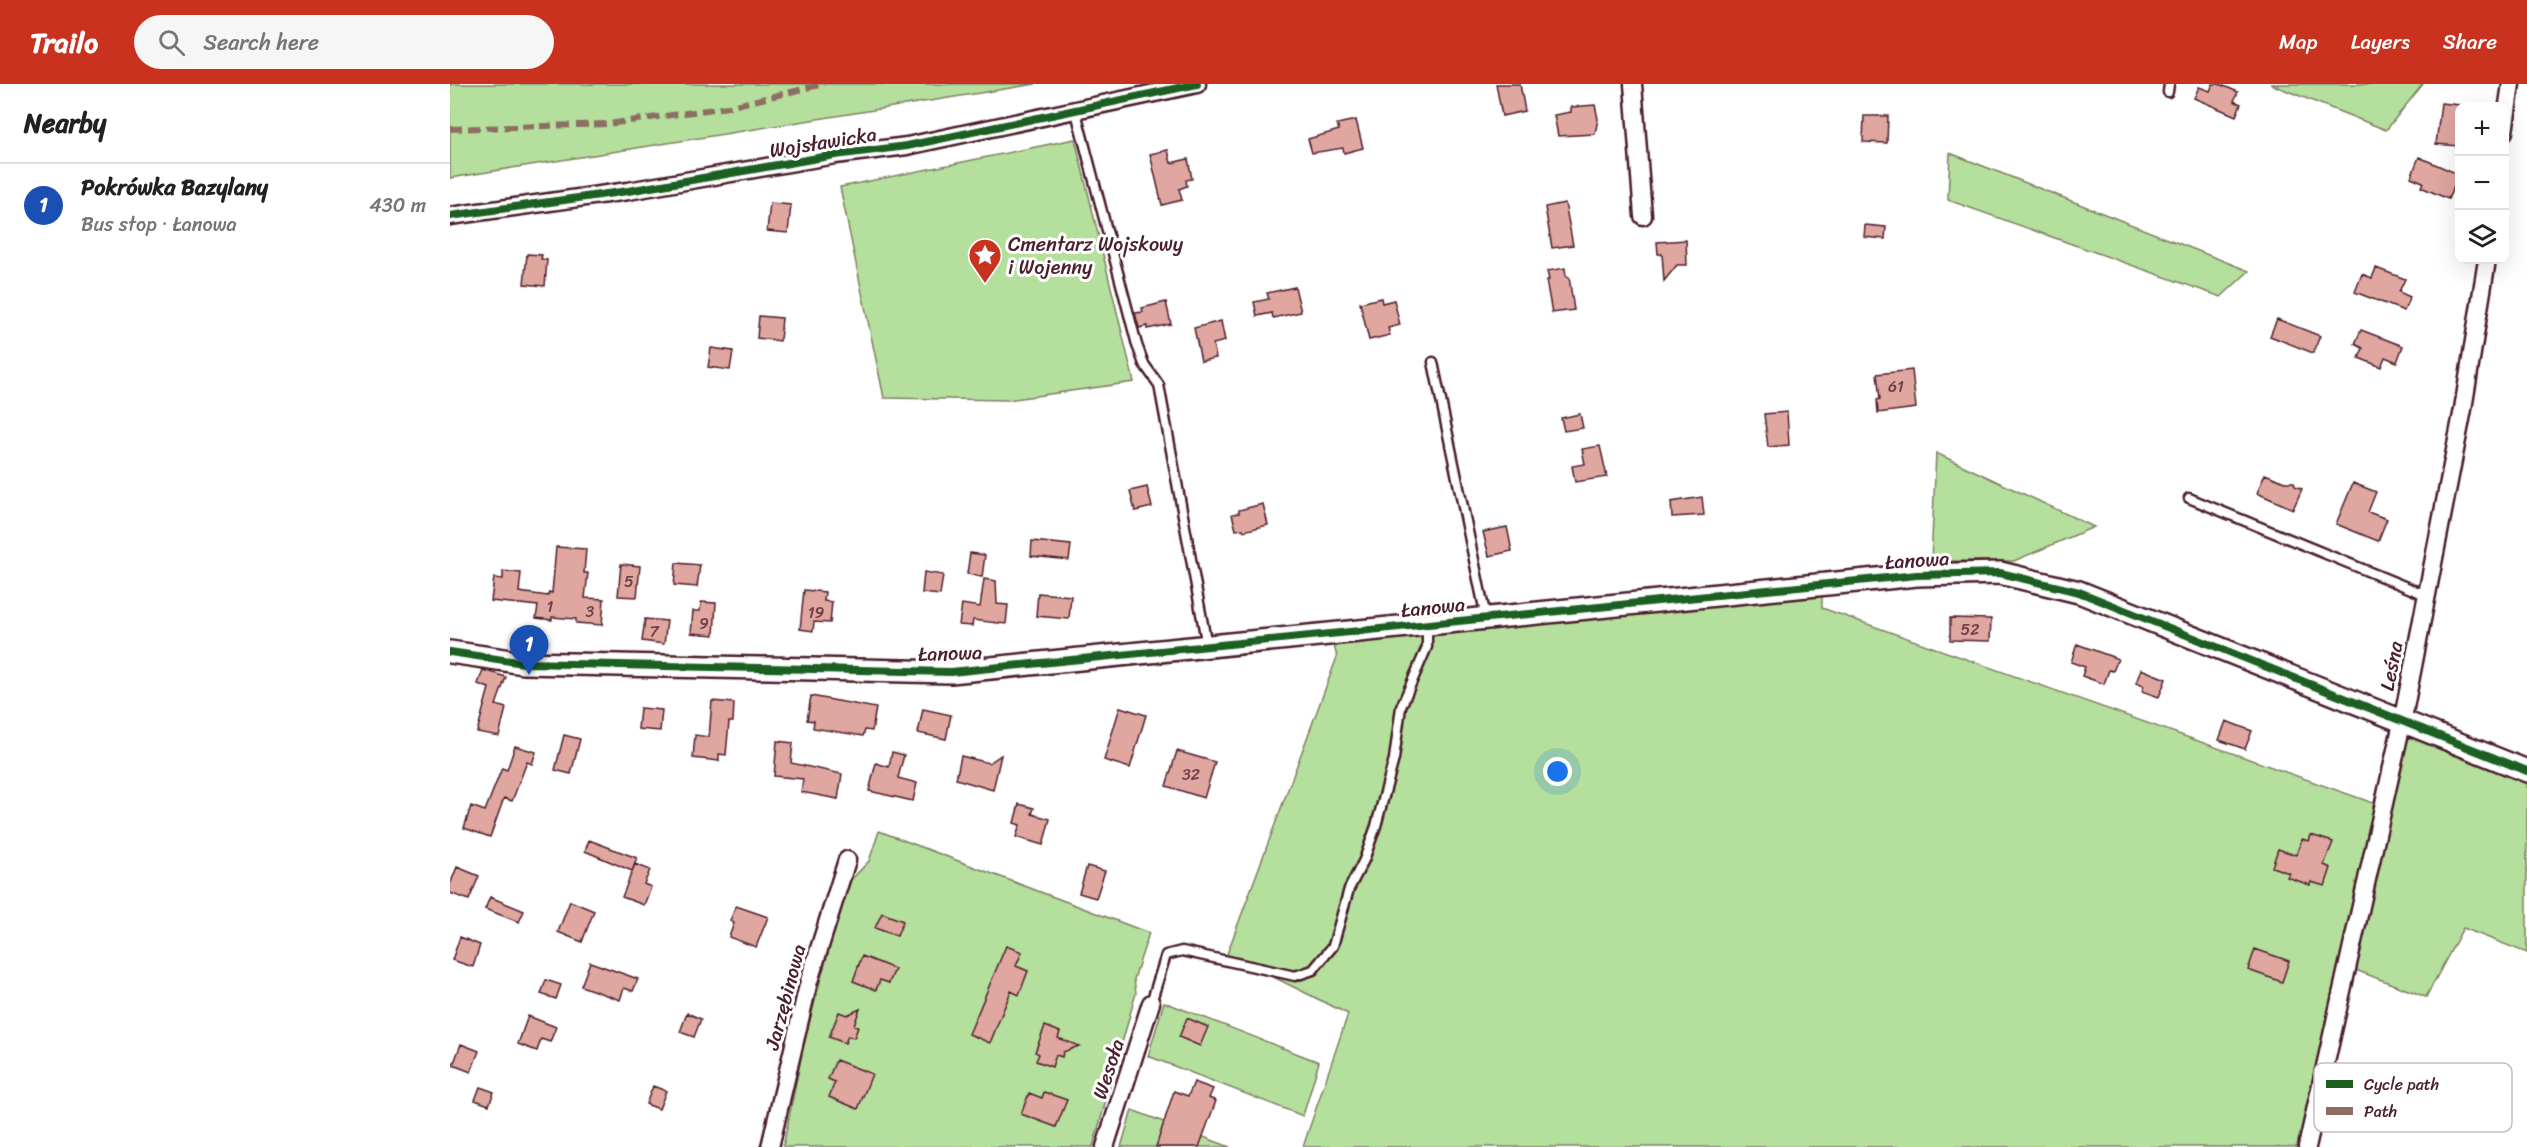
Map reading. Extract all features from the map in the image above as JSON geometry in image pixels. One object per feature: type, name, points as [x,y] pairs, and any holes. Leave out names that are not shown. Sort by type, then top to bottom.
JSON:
[{"type":"street","name":"Wojsławicka","points":[[450,216],[628,191],[834,155],[907,146],[1076,112],[1197,84]]},
{"type":"street","points":[[1633,84],[1643,216]]},
{"type":"street","points":[[2509,102],[2511,84]]},
{"type":"street","name":"Leśna","points":[[2325,1063],[2426,595],[2463,409],[2486,264]]},
{"type":"street","name":"Łanowa","points":[[450,652],[524,663],[951,672],[1917,575],[2000,573],[2079,592],[2527,771]]},
{"type":"street","name":"Jarzębinowa","points":[[770,1147],[809,981],[847,860]]},
{"type":"street","name":"Wesoła","points":[[1105,1147],[1151,1003]]},
{"type":"street","name":"Leśna","points":[[2307,1147],[2314,1114]]},
{"type":"lane","points":[[1076,112],[1137,345],[1144,364],[1159,385],[1207,646]]},
{"type":"lane","points":[[1432,362],[1486,618]]},
{"type":"lane","points":[[2189,498],[2426,595]]},
{"type":"lane","points":[[1151,1003],[1166,955],[1182,951],[1295,976],[1313,970],[1333,946],[1348,889],[1364,860],[1376,826],[1394,759],[1401,707],[1427,647],[1427,624]]},
{"type":"green space","points":[[450,84],[1036,84],[450,178]]},
{"type":"green space","points":[[2270,84],[2423,84],[2386,130]]},
{"type":"green space","name":"Cmentarz Wojskowy i Wojenny","points":[[1075,139],[1134,382],[1008,400],[884,398],[840,187]]},
{"type":"green space","points":[[1950,153],[2249,271],[2221,297],[1948,200]]},
{"type":"green space","points":[[1936,453],[2094,527],[2014,561],[1931,561]]},
{"type":"green space","points":[[1822,596],[1822,608],[2376,804],[2316,1063],[2314,1063],[2312,1082],[2314,1083],[2314,1132],[2317,1132],[2314,1147],[1303,1147],[1348,1014],[1227,954],[1337,657],[1333,642]]},
{"type":"green space","points":[[2406,734],[2527,781],[2527,953],[2463,928],[2426,997],[2353,969]]},
{"type":"green space","points":[[879,831],[1149,933],[1134,979],[1136,993],[1093,1147],[783,1147],[804,1043],[832,936],[849,882],[869,861]]},
{"type":"green space","points":[[1164,1002],[1319,1062],[1303,1116],[1148,1056]]},
{"type":"green space","points":[[1132,1110],[1230,1147],[1121,1147]]},
{"type":"building","points":[[1496,84],[1520,84],[1525,111],[1502,116]]},
{"type":"building","points":[[2213,84],[2219,84],[2238,92],[2234,101],[2241,104],[2236,116],[2194,98],[2199,87],[2210,91]]},
{"type":"building","points":[[2441,103],[2455,104],[2455,146],[2436,144]]},
{"type":"building","points":[[1595,105],[1598,119],[1595,134],[1558,136],[1554,115],[1571,112],[1571,107]]},
{"type":"building","points":[[1864,116],[1888,116],[1887,143],[1863,142]]},
{"type":"building","points":[[1356,120],[1363,148],[1344,153],[1343,148],[1312,153],[1308,139],[1339,130],[1337,124]]},
{"type":"building","points":[[1168,150],[1171,163],[1188,159],[1192,179],[1186,180],[1187,186],[1179,189],[1182,200],[1162,205],[1150,154]]},
{"type":"building","points":[[2419,157],[2455,173],[2455,186],[2448,199],[2421,187],[2423,182],[2411,177]]},
{"type":"building","points":[[770,203],[791,205],[788,233],[767,231]]},
{"type":"building","points":[[1565,203],[1573,245],[1552,248],[1545,207]]},
{"type":"building","points":[[1865,225],[1886,227],[1885,239],[1864,237]]},
{"type":"building","points":[[1686,240],[1687,265],[1677,265],[1664,281],[1662,254],[1658,254],[1657,242]]},
{"type":"building","points":[[527,254],[542,255],[541,259],[547,260],[545,286],[524,284]]},
{"type":"building","points":[[1565,268],[1566,277],[1569,277],[1574,310],[1552,313],[1546,280],[1549,280],[1547,271]]},
{"type":"building","points":[[2376,268],[2405,279],[2399,292],[2410,297],[2404,311],[2355,292],[2362,274],[2372,278]]},
{"type":"building","points":[[1295,287],[1301,312],[1273,318],[1272,313],[1257,316],[1254,302],[1269,299],[1267,293]]},
{"type":"building","points":[[1381,298],[1382,303],[1394,300],[1400,325],[1388,328],[1390,335],[1369,340],[1360,303]]},
{"type":"building","points":[[1166,302],[1171,324],[1147,329],[1147,326],[1139,328],[1135,313],[1143,312],[1142,308]]},
{"type":"building","points":[[759,316],[782,318],[780,341],[757,338]]},
{"type":"building","points":[[2277,319],[2320,336],[2313,353],[2270,336]]},
{"type":"building","points":[[1221,321],[1225,341],[1213,344],[1216,358],[1201,361],[1194,328]]},
{"type":"building","points":[[2361,330],[2403,346],[2397,362],[2385,357],[2381,367],[2359,358],[2363,348],[2355,344]]},
{"type":"building","points":[[711,348],[733,351],[730,370],[708,367]]},
{"type":"building","points":[[1912,370],[1916,408],[1878,413],[1877,400],[1880,399],[1877,374]]},
{"type":"building","points":[[1787,412],[1789,445],[1768,447],[1764,414]]},
{"type":"building","points":[[1580,414],[1583,428],[1564,431],[1561,418]]},
{"type":"building","points":[[1600,446],[1607,477],[1575,482],[1572,466],[1585,464],[1582,449]]},
{"type":"building","points":[[2265,474],[2285,482],[2294,482],[2295,486],[2302,489],[2293,509],[2257,493]]},
{"type":"building","points":[[2353,483],[2376,492],[2368,512],[2387,519],[2378,541],[2336,524]]},
{"type":"building","points":[[1147,487],[1152,507],[1135,511],[1130,491]]},
{"type":"building","points":[[1702,497],[1704,515],[1672,517],[1671,502]]},
{"type":"building","points":[[1263,504],[1268,525],[1244,531],[1243,529],[1236,530],[1232,514]]},
{"type":"building","points":[[1507,527],[1512,551],[1489,556],[1483,532]]},
{"type":"building","points":[[1032,541],[1071,545],[1069,560],[1031,556]]},
{"type":"building","points":[[556,547],[586,549],[584,573],[588,573],[585,598],[604,599],[602,625],[576,623],[576,619],[536,618],[538,606],[491,601],[494,578],[503,579],[503,571],[521,573],[519,592],[548,596],[549,592],[552,593]]},
{"type":"building","points":[[970,553],[985,555],[982,577],[967,574]]},
{"type":"building","points":[[676,563],[700,565],[697,587],[674,585]]},
{"type":"building","points":[[621,564],[640,566],[637,597],[618,596]]},
{"type":"building","points":[[924,572],[943,575],[940,595],[922,593]]},
{"type":"building","points":[[984,579],[996,581],[997,604],[1008,605],[1006,624],[973,620],[972,626],[959,625],[962,604],[980,607]]},
{"type":"building","points":[[804,590],[825,592],[824,601],[832,602],[830,623],[814,622],[813,631],[800,629]]},
{"type":"building","points":[[1038,593],[1071,596],[1069,619],[1036,616]]},
{"type":"building","points":[[701,602],[716,603],[714,635],[691,633],[693,611],[700,611]]},
{"type":"building","points":[[1950,618],[1991,619],[1990,641],[1950,640]]},
{"type":"building","points":[[645,619],[667,621],[664,644],[642,641]]},
{"type":"building","points":[[2077,644],[2118,659],[2113,671],[2109,670],[2104,684],[2082,676],[2085,667],[2071,662]]},
{"type":"building","points":[[2141,669],[2166,679],[2159,697],[2142,691],[2144,686],[2136,683]]},
{"type":"building","points":[[483,670],[506,677],[496,705],[506,708],[499,736],[477,732],[489,688],[478,684]]},
{"type":"building","points":[[811,696],[876,708],[872,731],[865,730],[863,736],[813,728],[814,721],[807,720]]},
{"type":"building","points":[[712,701],[734,703],[733,722],[729,722],[726,755],[719,754],[719,761],[693,758],[695,735],[709,737]]},
{"type":"building","points":[[1120,707],[1146,715],[1130,768],[1104,760]]},
{"type":"building","points":[[640,708],[662,710],[660,731],[638,729]]},
{"type":"building","points":[[923,709],[951,715],[946,739],[918,733]]},
{"type":"building","points":[[2226,721],[2252,731],[2245,749],[2219,740]]},
{"type":"building","points":[[564,735],[580,739],[571,774],[555,770]]},
{"type":"building","points":[[777,741],[793,743],[791,763],[842,774],[838,799],[801,792],[803,779],[774,776]]},
{"type":"building","points":[[515,746],[536,752],[532,764],[527,762],[512,801],[504,798],[490,837],[464,828],[471,806],[485,811],[502,768],[507,770]]},
{"type":"building","points":[[1177,751],[1215,762],[1204,798],[1166,786]]},
{"type":"building","points":[[892,752],[904,755],[898,778],[917,783],[913,801],[869,791],[876,763],[889,767]]},
{"type":"building","points":[[1001,755],[993,790],[956,779],[961,756],[989,763]]},
{"type":"building","points":[[1019,804],[1034,808],[1032,814],[1050,819],[1043,845],[1016,837],[1020,825],[1014,823]]},
{"type":"building","points":[[2311,835],[2333,842],[2324,865],[2331,868],[2325,886],[2311,882],[2310,885],[2287,877],[2289,873],[2272,867],[2278,849],[2296,855],[2302,839],[2309,841]]},
{"type":"building","points":[[589,840],[637,858],[632,871],[585,851]]},
{"type":"building","points":[[635,864],[650,870],[644,884],[651,887],[644,905],[622,897]]},
{"type":"building","points":[[1087,866],[1105,871],[1096,898],[1079,893]]},
{"type":"building","points":[[457,867],[479,876],[469,900],[450,893],[450,885]]},
{"type":"building","points":[[490,897],[524,911],[519,922],[485,909]]},
{"type":"building","points":[[570,901],[594,911],[582,942],[558,932]]},
{"type":"building","points":[[736,906],[768,917],[756,947],[729,937],[734,923],[730,921]]},
{"type":"building","points":[[882,913],[903,921],[897,936],[875,928]]},
{"type":"building","points":[[460,937],[480,945],[473,967],[452,960]]},
{"type":"building","points":[[1006,946],[1022,952],[1016,966],[1028,971],[1019,995],[1011,991],[990,1043],[969,1034]]},
{"type":"building","points":[[2255,949],[2289,961],[2282,982],[2248,970]]},
{"type":"building","points":[[862,956],[895,969],[889,983],[880,980],[876,990],[853,981]]},
{"type":"building","points":[[590,962],[638,979],[633,991],[624,988],[620,1000],[581,986]]},
{"type":"building","points":[[546,980],[561,985],[556,999],[541,994]]},
{"type":"building","points":[[860,1009],[854,1025],[858,1027],[854,1038],[848,1036],[845,1043],[829,1037],[839,1012],[847,1015]]},
{"type":"building","points":[[687,1013],[701,1019],[694,1037],[680,1032]]},
{"type":"building","points":[[528,1016],[556,1027],[550,1042],[541,1039],[537,1051],[518,1044]]},
{"type":"building","points":[[1187,1018],[1208,1027],[1200,1046],[1179,1037]]},
{"type":"building","points":[[1045,1026],[1060,1032],[1058,1038],[1079,1046],[1063,1052],[1062,1057],[1056,1055],[1052,1067],[1036,1061],[1039,1054],[1035,1052]]},
{"type":"building","points":[[461,1044],[479,1051],[471,1072],[453,1065]]},
{"type":"building","points":[[836,1060],[872,1074],[858,1109],[829,1097],[835,1082],[828,1079]]},
{"type":"building","points":[[1194,1082],[1213,1089],[1209,1098],[1216,1101],[1199,1147],[1156,1147],[1174,1091],[1188,1096]]},
{"type":"building","points":[[653,1086],[666,1091],[659,1109],[646,1104]]},
{"type":"building","points":[[480,1087],[494,1092],[489,1105],[475,1100]]},
{"type":"building","points":[[1044,1092],[1067,1100],[1056,1127],[1021,1114],[1029,1093],[1042,1098]]},
{"type":"marked path","points":[[450,129],[608,124],[728,107],[824,84]]},
{"type":"cycle path","points":[[450,216],[628,191],[835,155],[907,146],[1197,84]]},
{"type":"cycle path","points":[[450,652],[524,663],[951,672],[1917,575],[2000,573],[2079,592],[2527,771]]},
{"type":"place","name":"Cmentarz Wojskowy i Wojenny","points":[[985,284]]},
{"type":"place","name":"Pokrówka Bazylany","points":[[529,675]]}]
